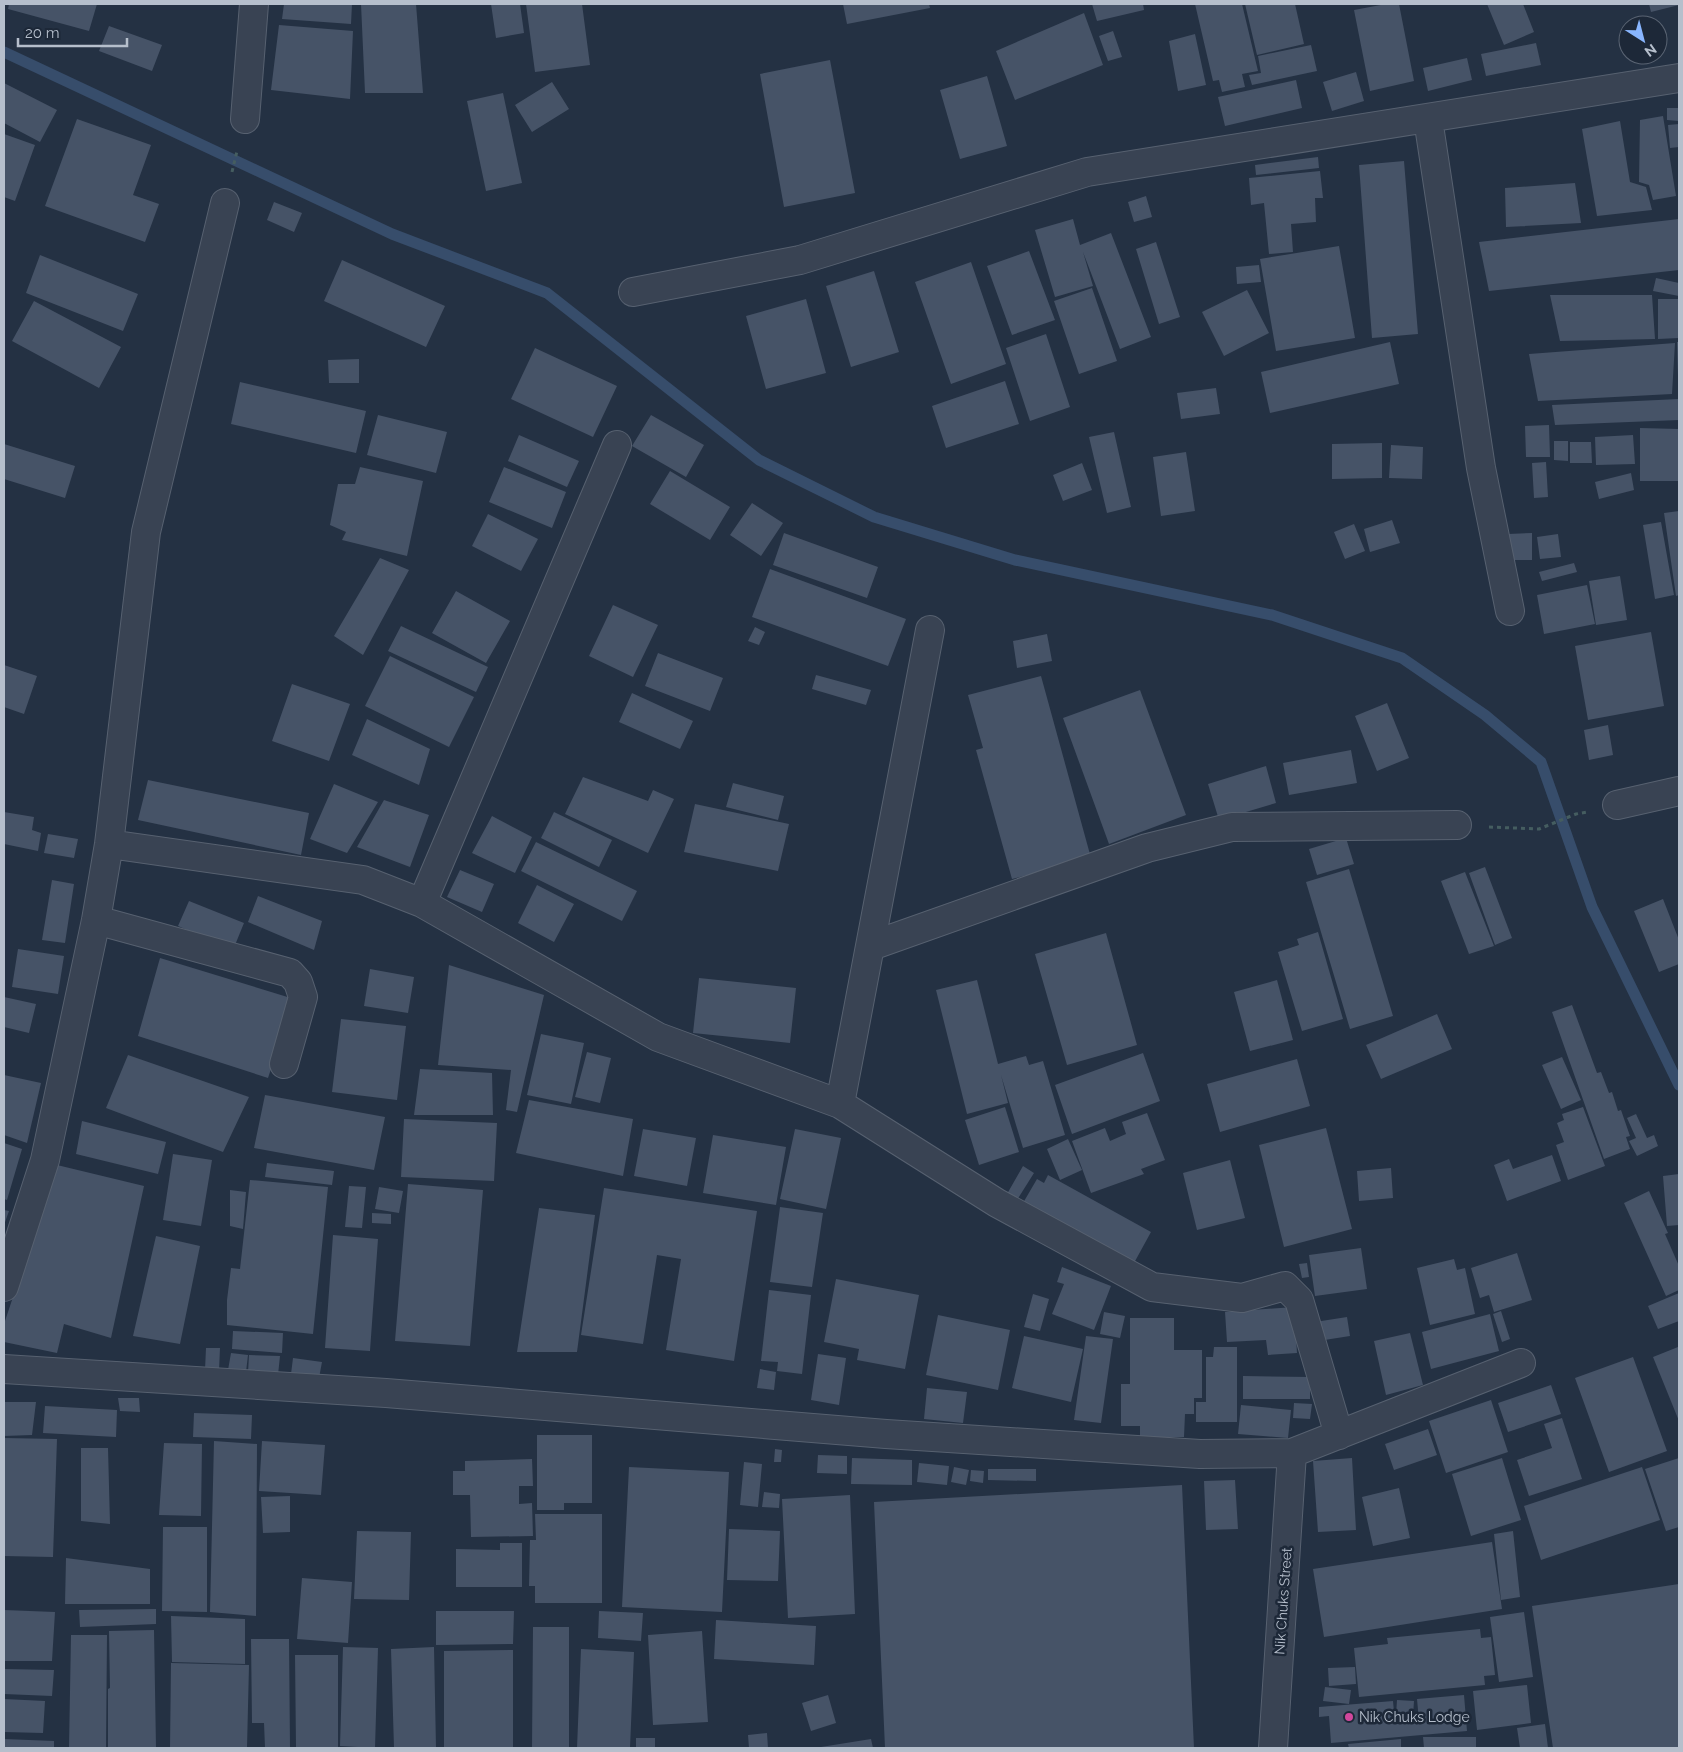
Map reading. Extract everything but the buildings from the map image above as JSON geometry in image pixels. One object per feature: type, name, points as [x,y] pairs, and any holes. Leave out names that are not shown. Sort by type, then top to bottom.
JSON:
[{"type":"street","points":[[245,119],[254,4]]},
{"type":"street","points":[[633,292],[800,260],[1086,172],[1679,78]]},
{"type":"street","points":[[1428,119],[1481,468],[1510,611]]},
{"type":"street","points":[[4,1287],[45,1160],[96,920],[109,844],[146,532],[225,203]]},
{"type":"street","points":[[422,903],[617,445]]},
{"type":"street","points":[[840,1104],[930,630]]},
{"type":"street","points":[[1616,805],[1679,791]]},
{"type":"street","points":[[871,946],[1147,848],[1232,827],[1457,825]]},
{"type":"street","points":[[109,844],[363,880],[422,903],[658,1037],[840,1104],[997,1203],[1152,1287],[1242,1298],[1285,1286],[1299,1300],[1339,1435]]},
{"type":"street","points":[[96,920],[290,973],[298,982],[303,997],[284,1064]]},
{"type":"street","points":[[4,1369],[386,1393],[886,1434],[1200,1454],[1292,1453],[1521,1364]]},
{"type":"street","name":"Nik Chuks Street","points":[[1273,1748],[1292,1453]]},
{"type":"path","points":[[225,203],[245,119]]},
{"type":"path","points":[[1457,825],[1539,829],[1576,814]]},
{"type":"waterway","points":[[4,52],[392,234],[547,293],[759,460],[874,517],[1015,560],[1272,615],[1402,658],[1485,715],[1541,762],[1592,907],[1679,1085]]},
{"type":"place","name":"Nik Chuks Lodge","points":[[1349,1717]]}]
